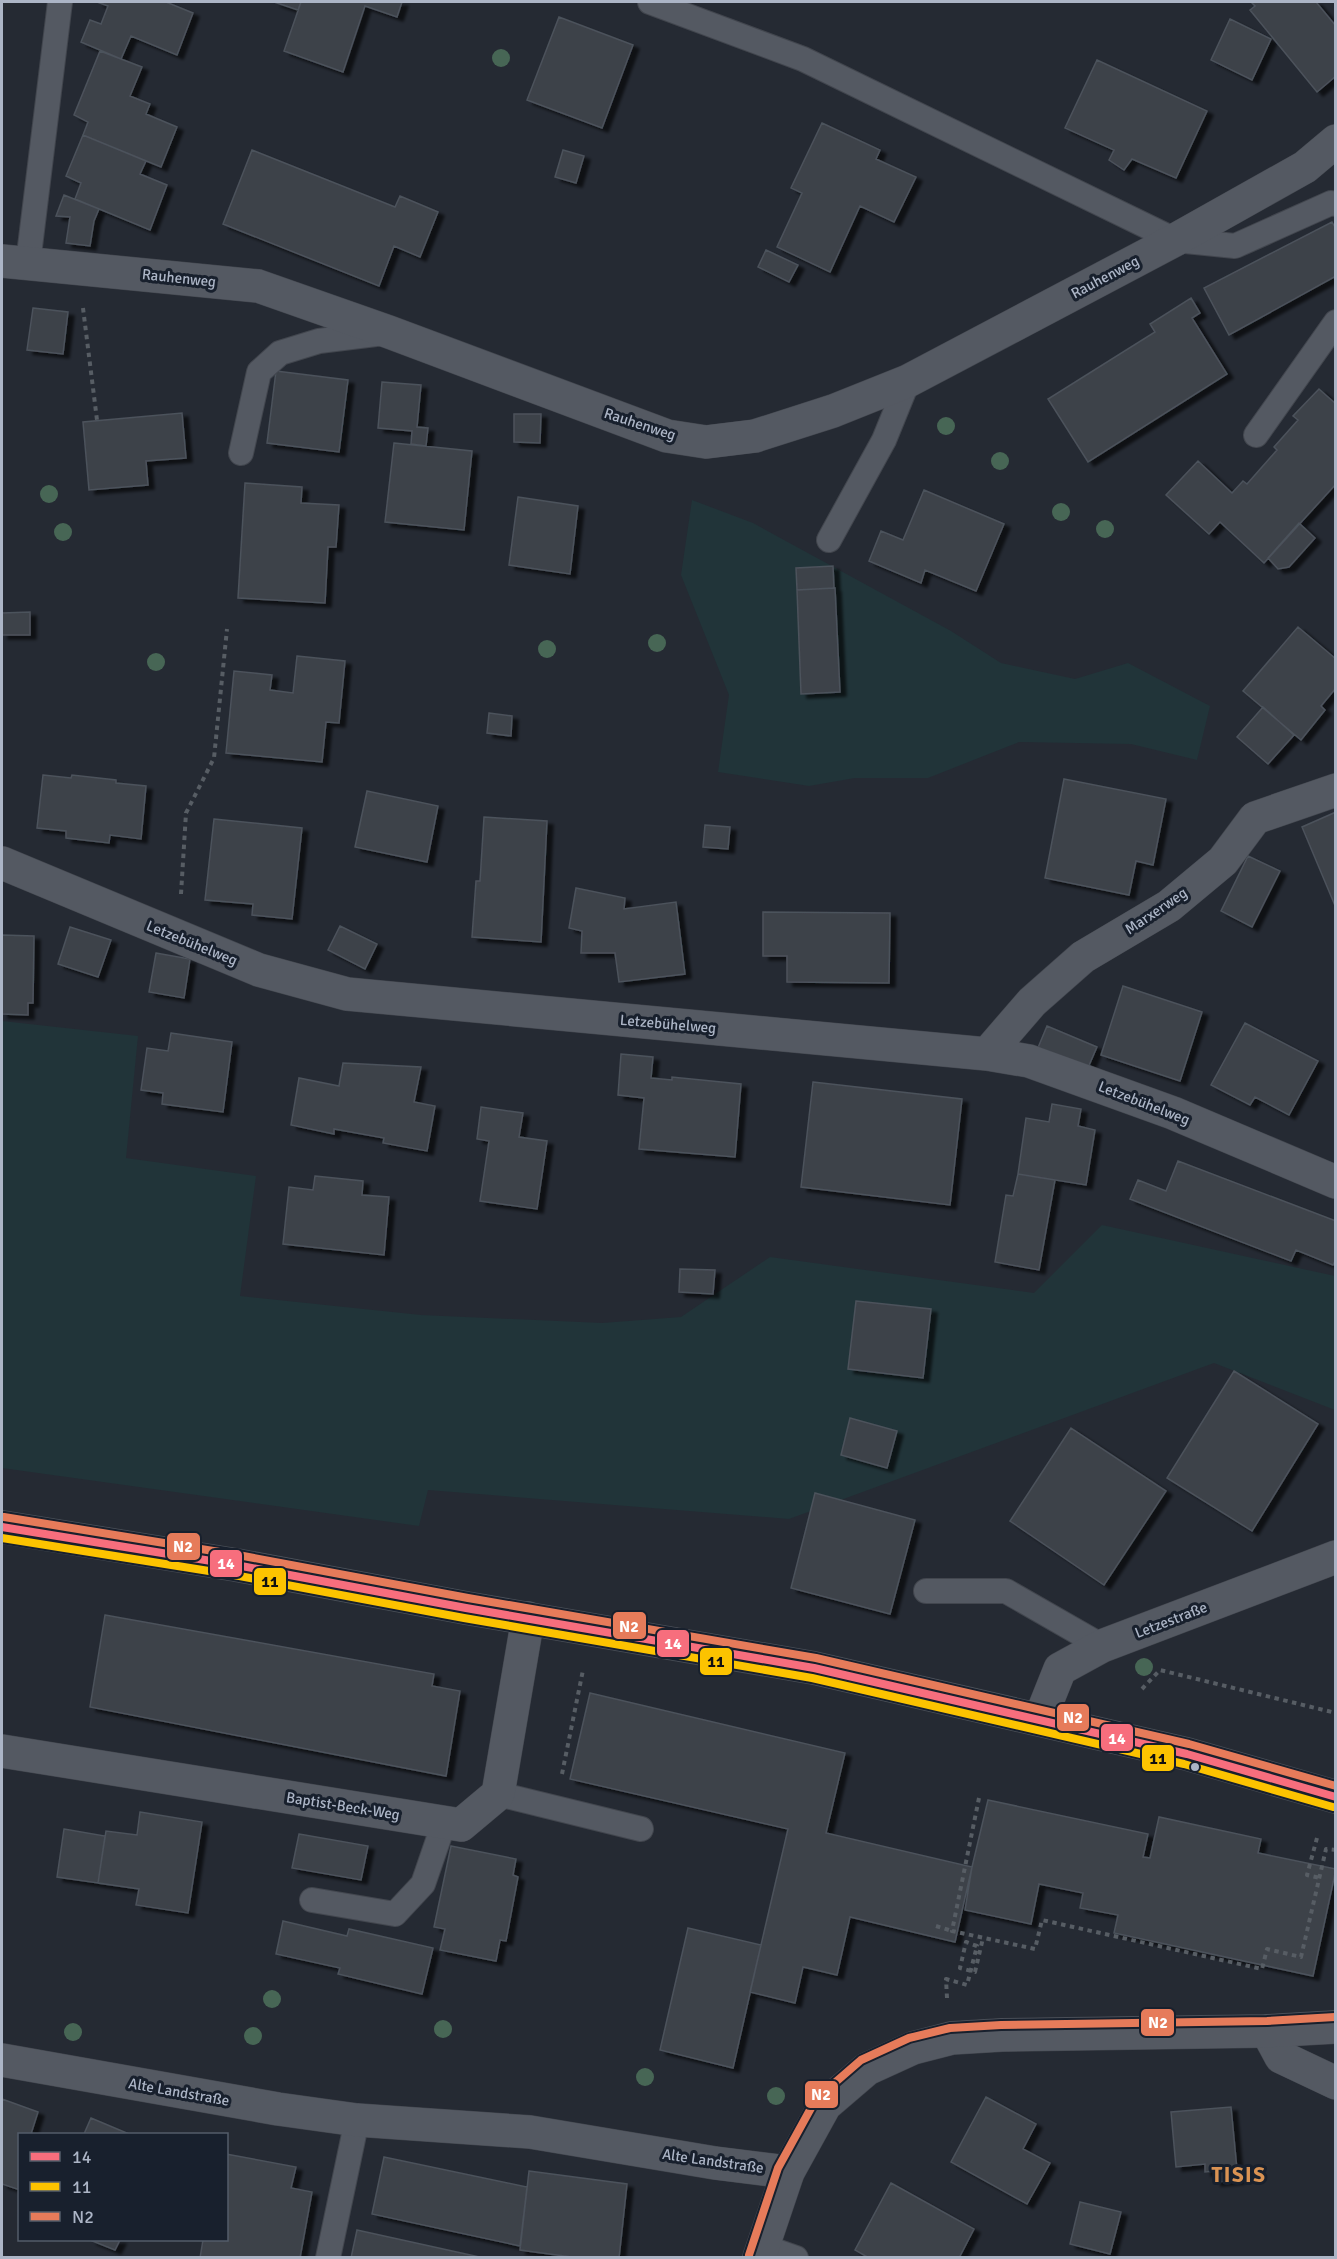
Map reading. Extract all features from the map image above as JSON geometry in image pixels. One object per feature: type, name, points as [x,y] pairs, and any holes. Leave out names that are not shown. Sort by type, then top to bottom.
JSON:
[{"type":"main road","points":[[2,1527],[236,1565],[814,1668],[1187,1754],[1335,1797]]},
{"type":"street","name":"Rauhenweg","points":[[15,262],[258,286],[389,332],[667,436],[706,442],[755,436],[833,411],[908,381],[1175,240],[1305,167],[1335,141]]},
{"type":"street","name":"Marxerweg","points":[[987,1054],[1032,1002],[1083,957],[1169,906],[1223,861],[1255,818],[1335,790]]},
{"type":"street","name":"Letzebühelweg","points":[[2,864],[259,970],[347,994],[987,1054],[1029,1061],[1173,1113],[1335,1182]]},
{"type":"street","name":"Letzestraße","points":[[1040,1719],[1060,1669],[1102,1646],[1335,1557]]},
{"type":"street","points":[[498,1794],[528,1618]]},
{"type":"street","name":"Baptist-Beck-Weg","points":[[2,1751],[461,1825],[498,1794]]},
{"type":"street","points":[[760,2252],[788,2172],[825,2105],[867,2069],[913,2048],[952,2038],[1002,2035],[1268,2031],[1335,2027]]},
{"type":"street","points":[[1268,2031],[1281,2057],[1329,2077]]},
{"type":"street","name":"Alte Landstraße","points":[[2,2060],[278,2109],[357,2120],[530,2132],[715,2163],[788,2172]]},
{"type":"lane","points":[[15,262],[60,2]]},
{"type":"lane","points":[[650,2],[803,60],[1175,240],[1235,246],[1331,203],[1335,204]]},
{"type":"lane","points":[[1256,435],[1335,322]]},
{"type":"lane","points":[[241,453],[259,372],[280,353],[319,341],[389,332]]},
{"type":"lane","points":[[829,540],[884,440],[908,381]]},
{"type":"lane","points":[[926,1591],[1006,1591],[1102,1646]]},
{"type":"lane","points":[[498,1794],[641,1829]]},
{"type":"lane","points":[[312,1900],[395,1914],[423,1884],[444,1822]]},
{"type":"lane","points":[[328,2258],[357,2120]]},
{"type":"lane","points":[[760,2252],[796,2258]]},
{"type":"path","points":[[78,268],[97,420]]},
{"type":"path","points":[[178,936],[186,813],[214,758],[227,629]]},
{"type":"path","points":[[561,1778],[591,1629]]},
{"type":"path","points":[[1142,1689],[1160,1670],[1335,1713]]},
{"type":"path","points":[[952,1930],[980,1798]]},
{"type":"path","points":[[1317,1838],[1306,1875],[1320,1878]]},
{"type":"path","points":[[936,1926],[1035,1949],[1042,1920],[1262,1969],[1267,1949],[1301,1957],[1326,1849],[1335,1850]]},
{"type":"path","points":[[947,2000],[946,1979],[967,1985],[970,1975],[972,1965],[977,1946],[966,1942],[960,1968],[967,1970],[975,1972],[983,1938]]},
{"type":"green space","points":[[692,500],[753,523],[951,631],[1001,663],[1075,679],[1128,663],[1210,706],[1197,760],[1131,744],[1019,742],[928,778],[855,778],[809,786],[718,772],[729,695],[681,575]]},
{"type":"green space","points":[[2,1021],[138,1036],[126,1158],[256,1176],[240,1296],[421,1315],[602,1323],[681,1317],[770,1257],[1034,1293],[1102,1225],[1335,1276],[1335,1410],[1214,1363],[789,1519],[428,1490],[419,1526],[2,1468]]},
{"type":"building","points":[[97,2],[166,2],[193,13],[177,55],[131,36],[121,59],[81,42],[90,20],[101,24],[108,6]]},
{"type":"building","points":[[274,2],[301,2],[298,10]]},
{"type":"building","points":[[301,2],[402,2],[397,17],[365,6],[343,72],[284,51]]},
{"type":"building","points":[[1251,2],[1316,2],[1336,26],[1336,76],[1317,92],[1250,10],[1255,6]]},
{"type":"building","points":[[559,17],[633,45],[602,128],[527,100]]},
{"type":"building","points":[[1230,19],[1271,39],[1252,80],[1211,60]]},
{"type":"building","points":[[100,51],[142,67],[130,96],[150,104],[146,114],[177,127],[161,167],[83,135],[88,122],[74,115]]},
{"type":"building","points":[[1097,60],[1207,111],[1176,178],[1132,159],[1124,170],[1109,160],[1114,150],[1065,128]]},
{"type":"building","points":[[822,123],[880,150],[876,159],[916,177],[894,222],[860,206],[830,272],[777,247],[802,193],[791,188]]},
{"type":"building","points":[[83,135],[146,161],[140,174],[167,185],[150,230],[75,199],[81,183],[66,176]]},
{"type":"building","points":[[252,150],[395,207],[400,196],[438,212],[420,257],[394,246],[379,286],[223,224]]},
{"type":"building","points":[[563,150],[584,156],[576,183],[555,177]]},
{"type":"building","points":[[64,195],[99,209],[94,221],[90,246],[66,243],[70,217],[56,216]]},
{"type":"building","points":[[1332,222],[1336,229],[1336,276],[1229,335],[1204,288]]},
{"type":"building","points":[[766,250],[798,265],[789,282],[758,267]]},
{"type":"building","points":[[1191,298],[1200,313],[1192,318],[1227,374],[1088,462],[1048,399],[1155,332],[1150,324]]},
{"type":"building","points":[[33,308],[68,312],[63,354],[27,350]]},
{"type":"building","points":[[276,371],[348,380],[339,452],[267,443]]},
{"type":"building","points":[[382,382],[421,385],[417,427],[428,428],[426,446],[411,444],[412,431],[378,428]]},
{"type":"building","points":[[1319,389],[1336,404],[1336,484],[1264,563],[1220,522],[1209,534],[1166,495],[1198,461],[1232,493],[1243,481],[1247,484],[1277,450],[1274,447],[1298,420],[1293,416]]},
{"type":"building","points":[[182,413],[186,458],[146,461],[148,485],[89,490],[83,422]]},
{"type":"building","points":[[514,414],[541,414],[540,443],[514,442]]},
{"type":"building","points":[[394,443],[472,451],[464,530],[385,522]]},
{"type":"building","points":[[245,483],[302,487],[301,503],[339,505],[336,547],[328,547],[325,603],[238,598]]},
{"type":"building","points":[[924,490],[1004,524],[976,591],[925,570],[921,583],[869,561],[881,531],[903,540]]},
{"type":"building","points":[[518,497],[578,506],[570,574],[509,565]]},
{"type":"building","points":[[1299,523],[1315,538],[1289,567],[1278,569],[1268,558]]},
{"type":"building","points":[[833,566],[834,588],[797,590],[796,568]]},
{"type":"building","points":[[835,588],[840,692],[801,694],[797,590]]},
{"type":"building","points":[[30,612],[30,635],[2,635],[2,613]]},
{"type":"building","points":[[1298,627],[1336,659],[1336,688],[1321,706],[1325,710],[1301,740],[1243,691]]},
{"type":"building","points":[[297,656],[345,661],[339,723],[326,722],[322,762],[226,753],[234,671],[272,675],[270,690],[293,693]]},
{"type":"building","points":[[1263,707],[1294,735],[1268,764],[1237,737]]},
{"type":"building","points":[[489,713],[512,716],[511,736],[487,733]]},
{"type":"building","points":[[43,775],[71,778],[72,775],[146,786],[141,839],[110,835],[109,843],[66,838],[66,831],[37,828]]},
{"type":"building","points":[[1064,779],[1166,799],[1153,865],[1136,861],[1129,895],[1045,878]]},
{"type":"building","points":[[367,791],[438,806],[427,862],[355,847]]},
{"type":"building","points":[[1336,812],[1336,908],[1302,827]]},
{"type":"building","points":[[484,817],[547,821],[541,942],[472,937],[476,881],[480,881]]},
{"type":"building","points":[[214,819],[302,828],[292,919],[252,915],[253,904],[205,900]]},
{"type":"building","points":[[705,825],[730,827],[728,849],[703,847]]},
{"type":"building","points":[[1248,856],[1280,871],[1252,927],[1221,911]]},
{"type":"building","points":[[576,888],[625,898],[624,909],[676,902],[685,974],[619,982],[615,953],[581,953],[582,931],[569,928]]},
{"type":"building","points":[[763,912],[890,913],[889,983],[787,982],[787,956],[763,956]]},
{"type":"building","points":[[340,926],[377,944],[365,969],[328,950]]},
{"type":"building","points":[[70,927],[111,940],[98,977],[58,964]]},
{"type":"building","points":[[2,935],[34,936],[33,1003],[28,1003],[28,1015],[2,1014]]},
{"type":"building","points":[[156,953],[190,959],[184,998],[149,992]]},
{"type":"building","points":[[1123,986],[1202,1012],[1180,1081],[1101,1055]]},
{"type":"building","points":[[1245,1023],[1318,1061],[1289,1115],[1255,1097],[1250,1105],[1211,1085]]},
{"type":"building","points":[[1047,1026],[1097,1047],[1087,1070],[1037,1050]]},
{"type":"building","points":[[171,1033],[232,1042],[223,1112],[162,1104],[163,1093],[141,1090],[147,1048],[168,1051]]},
{"type":"building","points":[[621,1054],[653,1057],[651,1078],[672,1080],[672,1077],[741,1084],[735,1157],[639,1149],[644,1098],[618,1095]]},
{"type":"building","points":[[343,1063],[421,1067],[414,1102],[435,1106],[427,1151],[383,1143],[384,1138],[334,1129],[334,1134],[291,1125],[299,1078],[339,1086]]},
{"type":"building","points":[[813,1082],[962,1099],[950,1205],[801,1187]]},
{"type":"building","points":[[1052,1104],[1081,1109],[1078,1126],[1095,1130],[1086,1185],[1018,1174],[1026,1118],[1049,1122]]},
{"type":"building","points":[[481,1107],[523,1113],[519,1137],[547,1141],[537,1209],[480,1201],[489,1141],[477,1139]]},
{"type":"building","points":[[1178,1161],[1336,1221],[1336,1259],[1333,1265],[1296,1250],[1291,1261],[1130,1199],[1138,1180],[1166,1191]]},
{"type":"building","points":[[1018,1174],[1055,1180],[1039,1270],[995,1262],[1006,1195],[1013,1196]]},
{"type":"building","points":[[315,1176],[363,1181],[362,1195],[389,1197],[384,1255],[283,1244],[289,1187],[313,1190]]},
{"type":"building","points":[[680,1269],[715,1270],[713,1294],[679,1292]]},
{"type":"building","points":[[856,1301],[931,1309],[923,1378],[848,1369]]},
{"type":"building","points":[[1234,1371],[1318,1424],[1252,1531],[1167,1478]]},
{"type":"building","points":[[850,1418],[897,1431],[887,1468],[841,1455]]},
{"type":"building","points":[[1071,1428],[1166,1491],[1104,1585],[1010,1521]]},
{"type":"building","points":[[815,1493],[915,1520],[890,1614],[791,1588]]},
{"type":"building","points":[[105,1615],[434,1674],[432,1686],[460,1691],[446,1776],[90,1707]]},
{"type":"building","points":[[590,1693],[845,1753],[826,1833],[972,1867],[955,1942],[850,1917],[837,1975],[803,1967],[795,2003],[750,1992],[788,1829],[570,1779]]},
{"type":"building","points":[[988,1800],[1148,1834],[1143,1857],[1150,1858],[1159,1817],[1261,1839],[1258,1853],[1336,1869],[1313,1976],[1114,1933],[1118,1915],[1080,1908],[1083,1893],[1039,1884],[1031,1924],[965,1910],[972,1867]]},
{"type":"building","points":[[140,1812],[202,1822],[188,1913],[136,1905],[139,1889],[98,1883],[106,1831],[137,1835]]},
{"type":"building","points":[[64,1829],[105,1836],[98,1883],[57,1877]]},
{"type":"building","points":[[299,1834],[368,1846],[361,1880],[292,1868]]},
{"type":"building","points":[[451,1846],[516,1859],[513,1875],[518,1877],[506,1941],[500,1940],[496,1961],[440,1950],[445,1929],[434,1927]]},
{"type":"building","points":[[283,1921],[347,1936],[349,1929],[433,1948],[422,1994],[338,1974],[340,1968],[276,1954]]},
{"type":"building","points":[[688,1928],[761,1945],[733,2068],[660,2050]]},
{"type":"building","points":[[986,2097],[1036,2124],[1023,2149],[1050,2163],[1027,2204],[951,2162]]},
{"type":"building","points":[[2,2099],[38,2112],[31,2133],[18,2133],[18,2189],[2,2184]]},
{"type":"building","points":[[1231,2107],[1238,2180],[1215,2182],[1214,2171],[1205,2172],[1205,2164],[1176,2167],[1171,2112]]},
{"type":"building","points":[[91,2118],[127,2133],[84,2133]]},
{"type":"building","points":[[228,2154],[296,2167],[291,2188],[312,2192],[300,2258],[200,2258],[203,2241],[228,2241]]},
{"type":"building","points":[[384,2157],[527,2187],[520,2246],[372,2214]]},
{"type":"building","points":[[529,2171],[627,2184],[619,2258],[579,2258],[520,2250]]},
{"type":"building","points":[[891,2183],[974,2229],[959,2258],[869,2258],[855,2250]]},
{"type":"building","points":[[1080,2202],[1121,2212],[1110,2254],[1070,2244]]},
{"type":"building","points":[[357,2230],[484,2258],[351,2258]]},
{"type":"building","points":[[92,2241],[120,2241],[115,2250]]},
{"type":"transit line","name":"N2","points":[[4,1517],[238,1555],[468,1598],[816,1658],[1189,1744],[1336,1786]]},
{"type":"transit line","name":"14","points":[[2,1527],[236,1565],[466,1608],[814,1668],[1187,1754],[1336,1797]]},
{"type":"transit line","name":"11","points":[[2,1538],[234,1575],[464,1618],[812,1678],[1184,1764],[1333,1807]]},
{"type":"transit line","name":"N2","points":[[749,2255],[778,2168],[816,2099],[861,2060],[909,2038],[950,2028],[1001,2025],[1267,2021],[1335,2017]]},
{"type":"district","name":"TISIS","points":[[1239,2175]]}]
